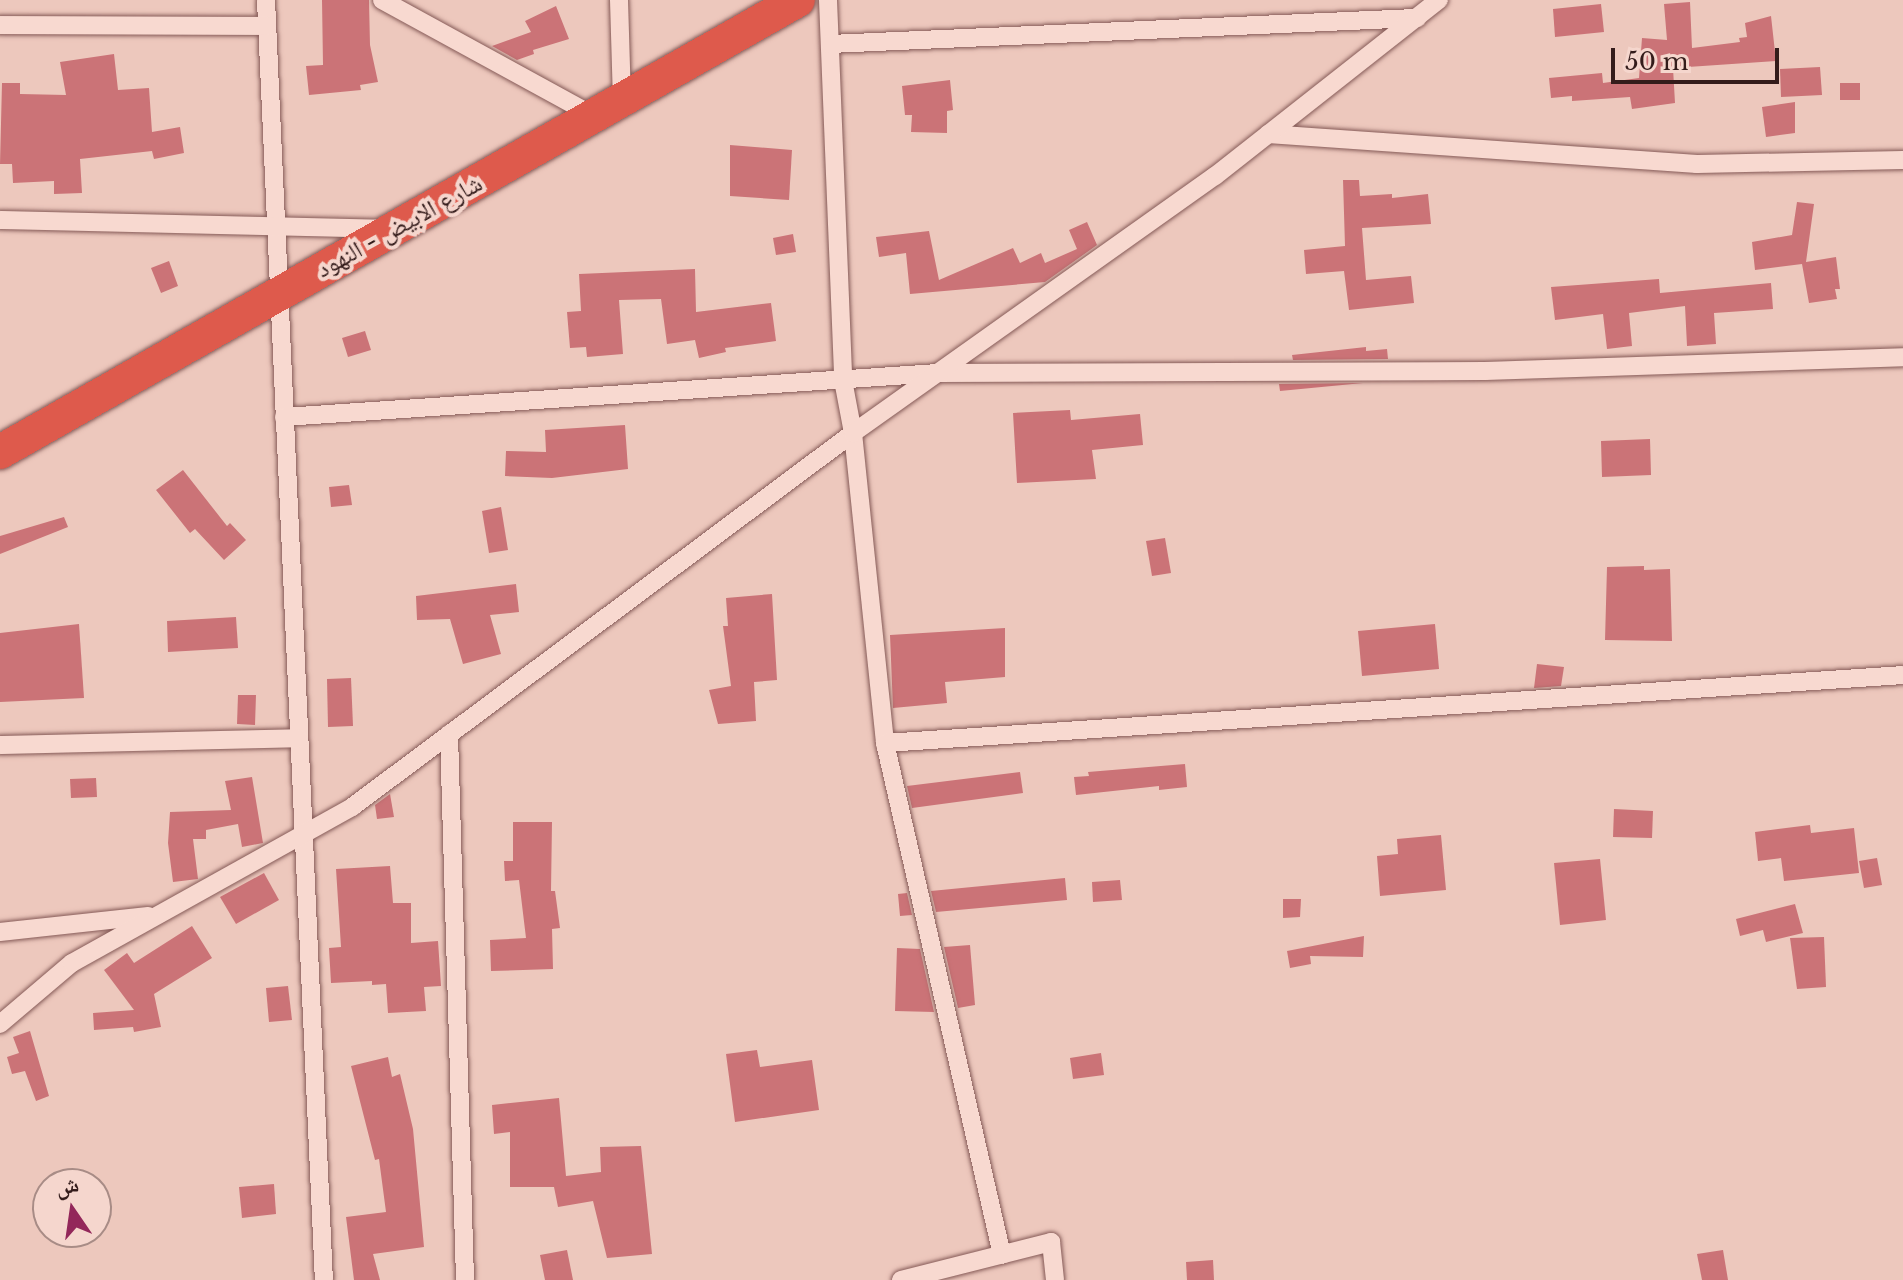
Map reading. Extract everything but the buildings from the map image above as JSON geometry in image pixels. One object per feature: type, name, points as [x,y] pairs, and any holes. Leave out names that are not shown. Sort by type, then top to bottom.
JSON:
[{"type":"highway","name":"شارع الابيض - النهود","points":[[0,452],[798,0]]},
{"type":"street","points":[[266,0],[324,1280]]},
{"type":"street","points":[[382,0],[608,108],[619,0]]},
{"type":"street","points":[[828,0],[843,380],[853,433],[885,743],[1002,1255]]},
{"type":"street","points":[[0,1024],[72,963],[352,807],[853,433],[1215,176],[1439,0]]},
{"type":"street","points":[[830,44],[1417,18]]},
{"type":"street","points":[[0,25],[267,26]]},
{"type":"street","points":[[1268,134],[1697,164],[1903,160]]},
{"type":"street","points":[[0,220],[394,229]]},
{"type":"street","points":[[284,417],[937,373],[1485,371],[1903,357]]},
{"type":"street","points":[[885,743],[1903,675]]},
{"type":"street","points":[[449,734],[465,1280]]},
{"type":"street","points":[[0,745],[299,738]]},
{"type":"street","points":[[0,932],[159,914]]},
{"type":"street","points":[[901,1280],[1051,1242],[1055,1280]]}]
